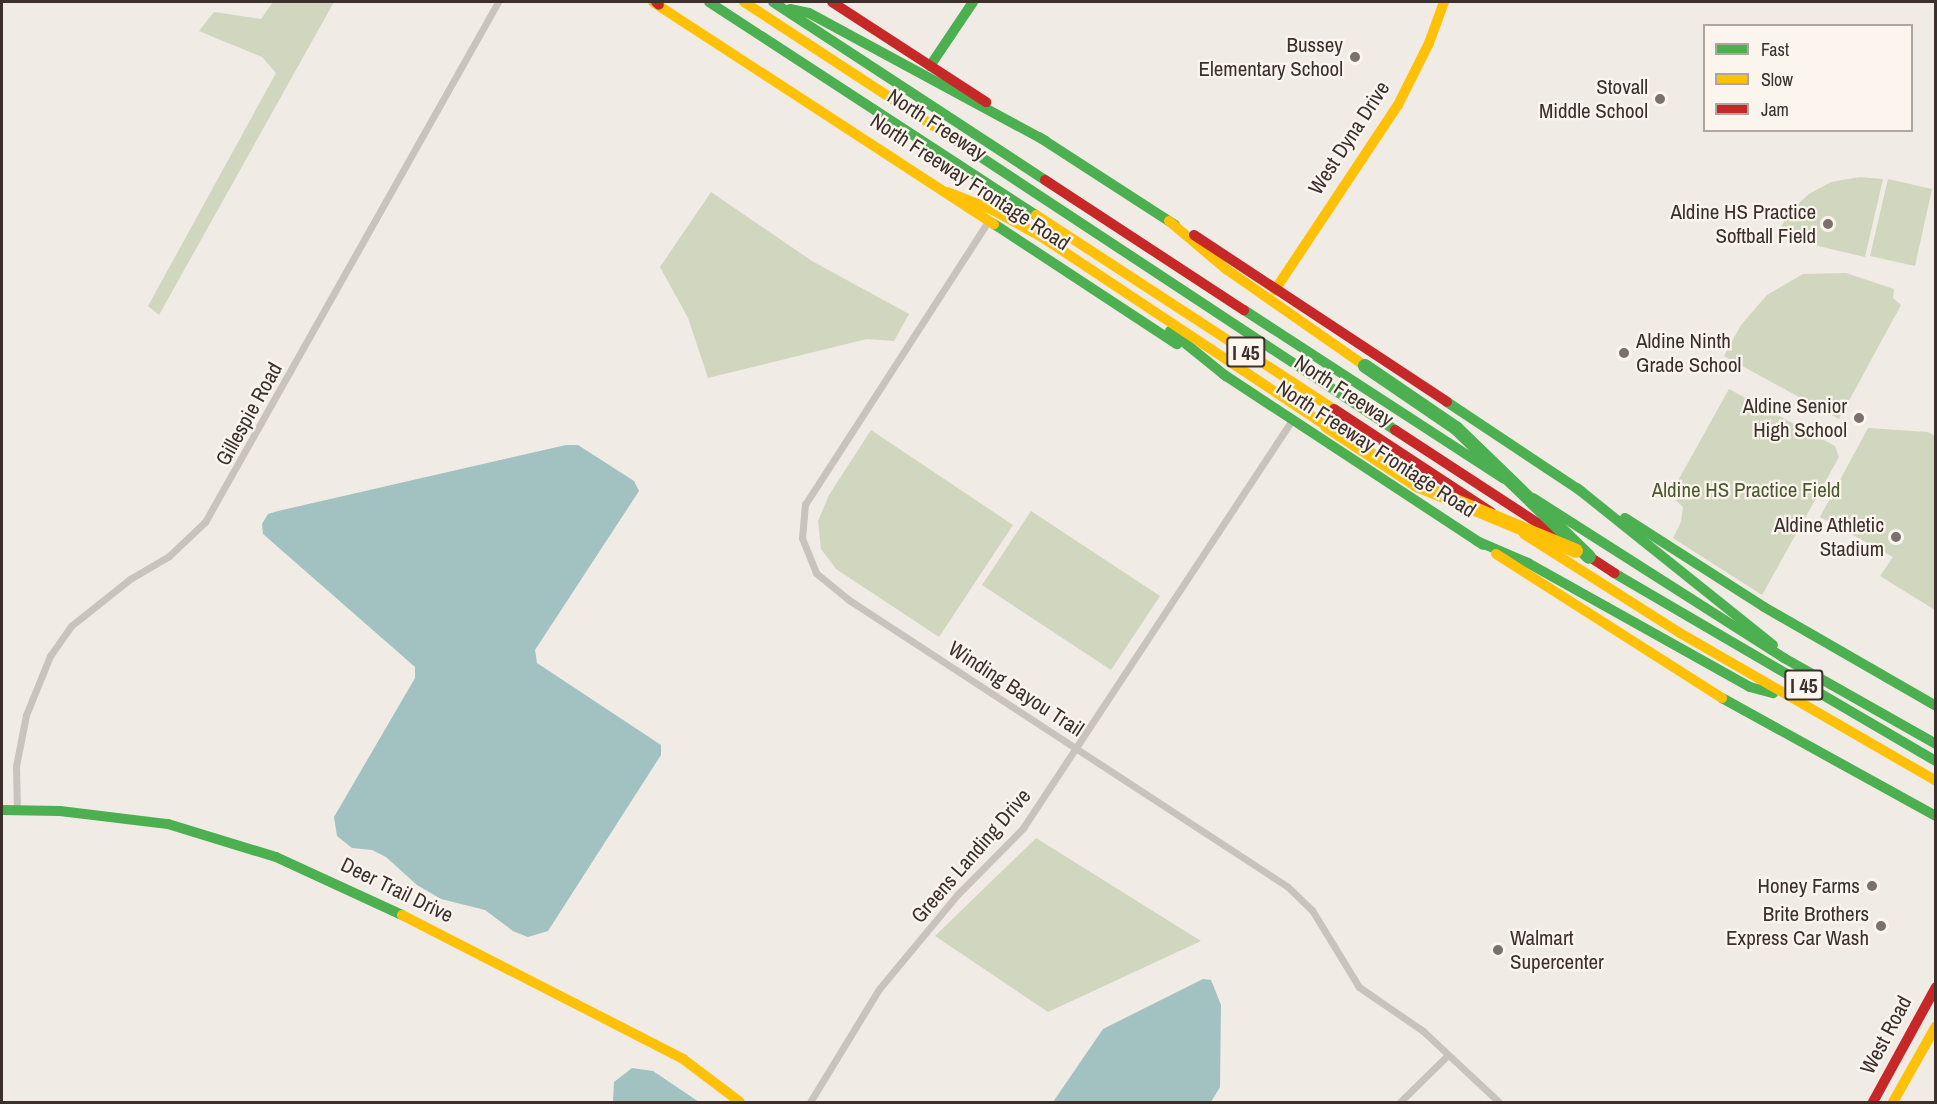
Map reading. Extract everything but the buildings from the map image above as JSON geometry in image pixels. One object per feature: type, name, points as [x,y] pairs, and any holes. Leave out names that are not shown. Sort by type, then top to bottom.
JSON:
[{"type":"main road","name":"North Freeway","points":[[709,2],[1581,571],[1787,696],[1935,781]]},
{"type":"main road","name":"North Freeway","points":[[744,2],[1365,408],[1588,557],[1672,609],[1935,761]]},
{"type":"main road","points":[[832,2],[1577,488],[1764,607],[1935,706]]},
{"type":"main road","points":[[930,66],[973,2]]},
{"type":"main road","name":"West Dyna Drive","points":[[1275,290],[1398,105],[1425,51],[1444,2]]},
{"type":"main road","name":"North Freeway Frontage Road","points":[[656,3],[1703,687],[1935,816]]},
{"type":"main road","name":"North Freeway","points":[[778,5],[1784,658],[1935,744]]},
{"type":"main road","points":[[778,5],[809,13],[1046,141]]},
{"type":"main road","points":[[947,192],[1016,221],[1417,485],[1588,557]]},
{"type":"main road","points":[[1169,221],[1226,269],[1456,428],[1588,557]]},
{"type":"main road","points":[[1098,274],[1227,377]]},
{"type":"main road","points":[[1577,488],[1761,632],[1784,658]]},
{"type":"main road","points":[[1477,541],[1528,563],[1750,687],[1787,696]]},
{"type":"main road","name":"Deer Trail Drive","points":[[2,810],[60,811],[168,824],[276,857],[346,887],[625,1028],[683,1059],[740,1102]]},
{"type":"main road","name":"West Road","points":[[1873,1102],[1935,987]]},
{"type":"main road","points":[[1920,1016],[1935,1025]]},
{"type":"main road","name":"West Road","points":[[1893,1102],[1935,1025]]},
{"type":"street","name":"Gillespie Road","points":[[17,811],[16,766],[26,716],[50,656],[71,626],[130,579],[168,556],[205,522],[498,2]]},
{"type":"street","name":"Winding Bayou Trail","points":[[989,220],[817,481],[806,504],[802,538],[816,573],[828,586],[1300,897],[1322,924],[1359,987],[1423,1031],[1498,1102]]},
{"type":"street","name":"Greens Landing Drive","points":[[810,1102],[879,989],[958,894],[1023,828],[1078,749],[1292,420]]},
{"type":"street","points":[[1400,1102],[1447,1056]]},
{"type":"green space","points":[[273,2],[334,2],[159,315],[148,306],[276,73],[262,57],[199,31],[214,12],[261,19]]},
{"type":"green space","name":"Aldine HS Practice Softball Field","points":[[1860,177],[1883,179],[1865,257],[1776,236],[1790,211],[1809,194],[1831,182]]},
{"type":"green space","points":[[1888,179],[1932,189],[1915,266],[1870,256]]},
{"type":"green space","points":[[711,192],[812,261],[909,314],[894,341],[867,339],[708,378],[688,318],[660,267]]},
{"type":"green space","points":[[1846,273],[1894,289],[1893,298],[1901,305],[1839,419],[1724,356],[1741,325],[1767,295],[1803,274]]},
{"type":"green space","name":"Aldine HS Practice Field","points":[[1729,389],[1835,446],[1839,457],[1762,595],[1673,538],[1681,522],[1683,507],[1670,495]]},
{"type":"green space","name":"Aldine Athletic Stadium","points":[[1868,428],[1928,432],[1935,436],[1935,610],[1880,576],[1893,557],[1820,517]]},
{"type":"green space","points":[[871,430],[1013,525],[939,637],[836,569],[821,549],[818,521],[829,495]]},
{"type":"green space","points":[[1031,511],[1160,596],[1111,670],[982,585]]},
{"type":"green space","points":[[1036,838],[1201,941],[1048,1012],[935,936]]},
{"type":"water","points":[[566,445],[578,445],[634,481],[639,491],[535,650],[537,663],[661,745],[661,755],[548,931],[528,937],[513,931],[485,910],[441,899],[417,885],[386,857],[372,850],[352,848],[337,836],[334,817],[415,678],[415,667],[263,534],[262,524],[268,514],[278,511]]},
{"type":"water","points":[[1203,979],[1211,980],[1221,1005],[1220,1087],[1211,1102],[1053,1102],[1103,1029]]},
{"type":"water","points":[[632,1068],[653,1071],[699,1102],[613,1102],[614,1082]]},
{"type":"traffic: fast","points":[[709,2],[1036,215]]},
{"type":"traffic: fast","points":[[773,2],[1045,180]]},
{"type":"traffic: fast","points":[[930,66],[973,2]]},
{"type":"traffic: fast","points":[[790,9],[809,13],[1046,141]]},
{"type":"traffic: fast","points":[[1039,137],[1175,225]]},
{"type":"traffic: fast","points":[[955,140],[1395,430]]},
{"type":"traffic: fast","points":[[994,224],[1177,344]]},
{"type":"traffic: fast","points":[[1244,310],[1504,479]]},
{"type":"traffic: fast","points":[[1170,331],[1227,377]]},
{"type":"traffic: fast","points":[[1365,366],[1456,428],[1589,557]]},
{"type":"traffic: fast","points":[[1223,374],[1483,545]]},
{"type":"traffic: fast","points":[[1447,402],[1581,491]]},
{"type":"traffic: fast","points":[[1577,488],[1773,645]]},
{"type":"traffic: fast","points":[[1533,498],[1784,658],[1936,744]]},
{"type":"traffic: fast","points":[[1625,518],[1764,607],[1936,706]]},
{"type":"traffic: fast","points":[[1477,541],[1528,563],[1750,687],[1773,693]]},
{"type":"traffic: fast","points":[[1614,573],[1936,761]]},
{"type":"traffic: fast","points":[[1722,698],[1936,816]]},
{"type":"traffic: fast","points":[[2,810],[60,811],[168,824],[276,857],[402,915]]},
{"type":"traffic: slow","points":[[653,2],[994,224]]},
{"type":"traffic: slow","points":[[744,2],[955,140]]},
{"type":"traffic: slow","points":[[1275,290],[1398,105],[1429,43],[1444,2]]},
{"type":"traffic: slow","points":[[947,192],[993,210],[1042,237],[1327,426]]},
{"type":"traffic: slow","points":[[1036,215],[1334,409]]},
{"type":"traffic: slow","points":[[1169,221],[1226,269],[1365,366]]},
{"type":"traffic: slow","points":[[1327,426],[1417,485],[1576,551]]},
{"type":"traffic: slow","points":[[1524,534],[1680,633],[1936,781]]},
{"type":"traffic: slow","points":[[1496,554],[1722,698]]},
{"type":"traffic: slow","points":[[402,915],[683,1059],[740,1102]]},
{"type":"traffic: slow","points":[[1893,1102],[1936,1026]]},
{"type":"traffic: jam","points":[[656,2],[659,5]]},
{"type":"traffic: jam","points":[[832,2],[986,102]]},
{"type":"traffic: jam","points":[[1045,180],[1244,310]]},
{"type":"traffic: jam","points":[[1194,235],[1447,402]]},
{"type":"traffic: jam","points":[[1334,409],[1491,512]]},
{"type":"traffic: jam","points":[[1395,430],[1614,573]]},
{"type":"traffic: jam","points":[[1873,1102],[1936,987]]},
{"type":"place","name":"Bussey Elementary School","points":[[1355,57]]},
{"type":"place","name":"Stovall Middle School","points":[[1660,99]]},
{"type":"place","name":"Aldine HS Practice Softball Field","points":[[1828,224]]},
{"type":"place","name":"Aldine Ninth Grade School","points":[[1624,353]]},
{"type":"place","name":"Aldine Senior High School","points":[[1859,418]]},
{"type":"place","name":"Aldine Athletic Stadium","points":[[1896,537]]},
{"type":"place","name":"Honey Farms","points":[[1872,886]]},
{"type":"place","name":"Brite Brothers Express Car Wash","points":[[1881,926]]},
{"type":"place","name":"Walmart Supercenter","points":[[1498,950]]}]
